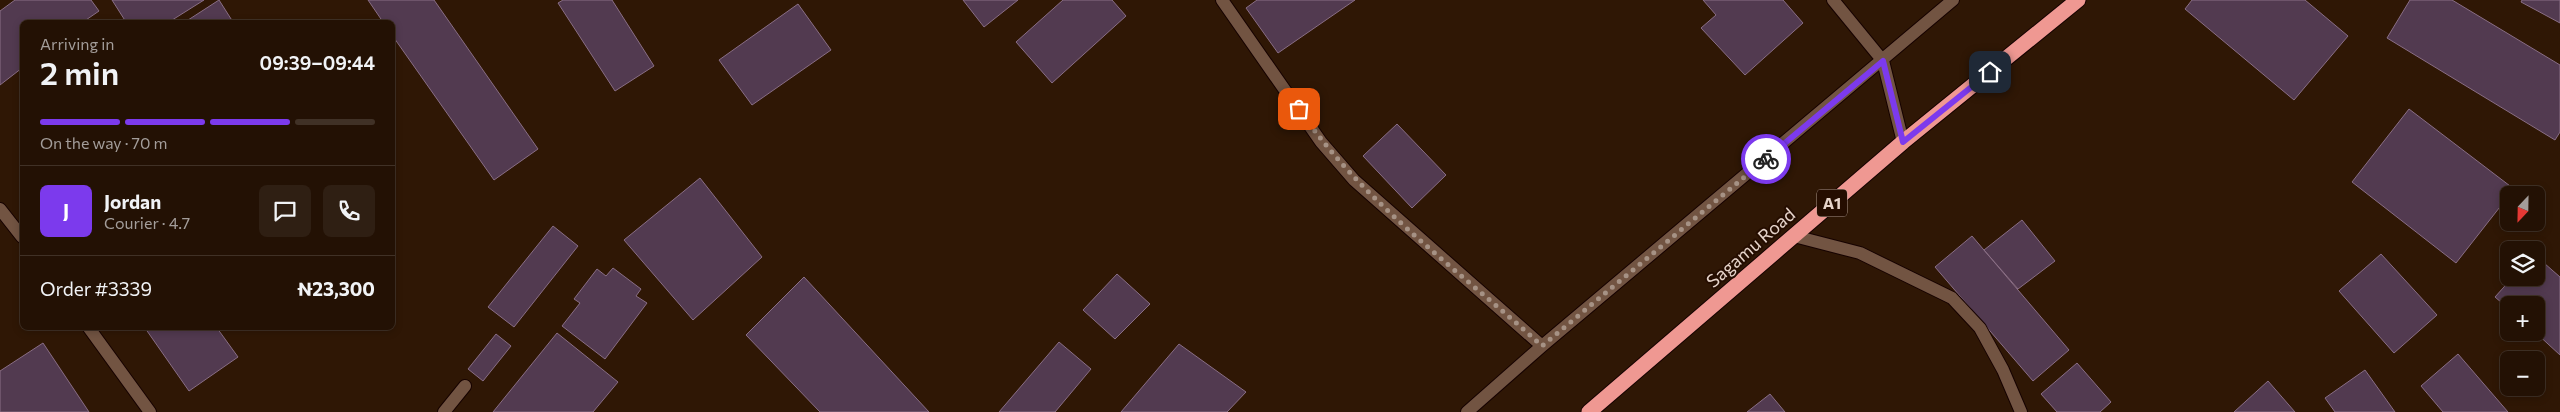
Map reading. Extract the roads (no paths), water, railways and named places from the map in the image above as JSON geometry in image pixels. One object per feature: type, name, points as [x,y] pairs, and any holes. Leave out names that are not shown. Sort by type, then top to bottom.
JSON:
[{"type":"highway","name":"Sagamu Road","points":[[1589,412],[1903,142],[2078,0]]},
{"type":"street","points":[[1222,0],[1321,142],[1354,180],[1542,346]]},
{"type":"street","points":[[1832,0],[1883,61],[1903,142]]},
{"type":"street","points":[[1468,412],[1542,346],[1954,0]]},
{"type":"street","points":[[0,209],[20,235]]},
{"type":"street","points":[[1794,236],[1860,254],[1952,298],[1980,328],[2003,370],[2021,412]]},
{"type":"street","points":[[90,330],[150,412]]},
{"type":"street","points":[[444,412],[465,386]]}]
